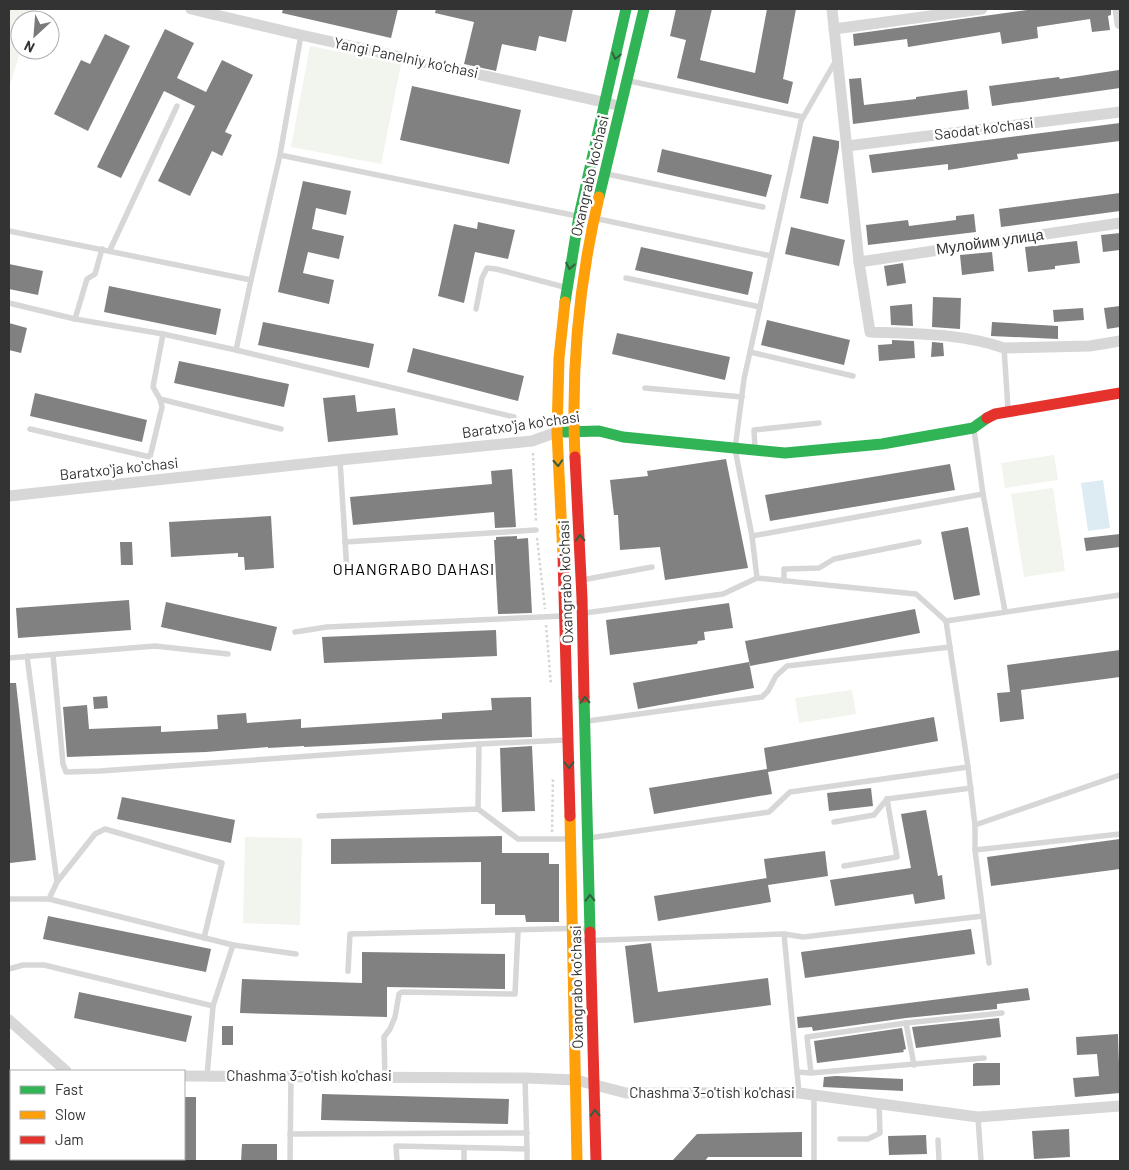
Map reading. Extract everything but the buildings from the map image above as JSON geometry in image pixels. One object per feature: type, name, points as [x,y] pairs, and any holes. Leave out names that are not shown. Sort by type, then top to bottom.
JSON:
[{"type":"main road","name":"Oxangrabo ko'chasi","points":[[577,1161],[566,616],[557,432],[559,349],[566,288],[579,216],[626,9]]},
{"type":"main road","name":"Oxangrabo ko'chasi","points":[[596,1161],[582,580],[574,432],[578,332],[594,218],[644,9]]},
{"type":"main road","name":"Baratxoʻja koʻchasi","points":[[557,432],[599,431],[623,437],[755,452],[816,451],[882,444],[974,428],[990,416],[1120,392]]},
{"type":"main road","points":[[566,616],[583,614]]},
{"type":"street","name":"Yangi Panelniy ko'chasi","points":[[191,9],[621,106]]},
{"type":"street","points":[[832,9],[859,262],[870,332],[946,335],[1004,348],[1090,346],[1120,341]]},
{"type":"street","points":[[834,29],[982,9]]},
{"type":"street","points":[[1118,9],[1120,24]]},
{"type":"street","name":"Saodat ko'chasi","points":[[847,146],[1120,112]]},
{"type":"street","name":"Мулойим улица","points":[[859,262],[1120,223]]},
{"type":"street","name":"Baratxoʻja koʻchasi","points":[[9,496],[532,441],[557,432]]},
{"type":"street","points":[[9,1020],[65,1070]]},
{"type":"street","name":"Chashma 3-o'tish ko'chasi","points":[[185,1076],[576,1080],[626,1093],[799,1093],[978,1117],[1120,1106]]},
{"type":"lane","points":[[236,350],[250,280],[280,155],[300,35]]},
{"type":"lane","points":[[757,578],[752,536],[735,449],[742,398],[771,256],[804,117],[836,60]]},
{"type":"lane","points":[[627,80],[804,117]]},
{"type":"lane","points":[[110,250],[177,106]]},
{"type":"lane","points":[[280,155],[579,216]]},
{"type":"lane","points":[[605,174],[763,207]]},
{"type":"lane","points":[[594,218],[771,256]]},
{"type":"lane","points":[[9,231],[110,250],[250,280]]},
{"type":"lane","points":[[76,319],[86,279],[95,274],[102,249]]},
{"type":"lane","points":[[476,309],[482,278],[487,268],[566,288]]},
{"type":"lane","points":[[626,278],[760,307]]},
{"type":"lane","points":[[9,303],[76,319],[163,334],[236,350],[514,417]]},
{"type":"lane","points":[[30,429],[150,457],[162,407],[153,387],[163,334]]},
{"type":"lane","points":[[1004,348],[1009,412]]},
{"type":"lane","points":[[750,352],[853,376]]},
{"type":"lane","points":[[645,388],[742,398]]},
{"type":"lane","points":[[160,399],[281,429]]},
{"type":"lane","points":[[755,452],[754,430],[819,423]]},
{"type":"lane","points":[[974,428],[983,494],[1005,611]]},
{"type":"lane","points":[[340,460],[347,572]]},
{"type":"lane","points":[[752,536],[983,494]]},
{"type":"lane","points":[[346,542],[536,530]]},
{"type":"lane","points":[[784,581],[784,569],[819,568],[834,559],[919,542]]},
{"type":"lane","points":[[582,580],[652,567]]},
{"type":"lane","points":[[583,614],[722,594],[757,578],[916,594],[946,621],[971,788],[975,825],[975,850],[989,963]]},
{"type":"lane","points":[[946,621],[1120,595]]},
{"type":"lane","points":[[295,632],[327,626],[566,616]]},
{"type":"lane","points":[[9,658],[155,646],[228,654]]},
{"type":"lane","points":[[586,721],[762,697],[768,691],[776,676],[787,666],[950,647]]},
{"type":"lane","points":[[53,654],[63,764],[66,772],[479,744],[568,740]]},
{"type":"lane","points":[[27,656],[57,882]]},
{"type":"lane","points":[[478,809],[479,744]]},
{"type":"lane","points":[[589,838],[769,812],[790,792],[968,767]]},
{"type":"lane","points":[[975,825],[1120,775]]},
{"type":"lane","points":[[834,822],[874,814],[887,799],[971,788]]},
{"type":"lane","points":[[844,866],[897,858],[887,799]]},
{"type":"lane","points":[[319,816],[478,809],[518,840],[571,839]]},
{"type":"lane","points":[[49,899],[57,882],[95,834],[105,829],[222,863],[204,938]]},
{"type":"lane","points":[[975,850],[1120,834]]},
{"type":"lane","points":[[9,899],[49,899],[233,945],[296,954]]},
{"type":"lane","points":[[348,971],[350,934],[518,931],[573,935],[592,940],[784,934],[804,936],[983,916]]},
{"type":"lane","points":[[573,935],[591,928]]},
{"type":"lane","points":[[384,1077],[384,1037],[392,1023],[399,994],[402,992],[515,994],[518,931]]},
{"type":"lane","points":[[784,934],[799,1093]]},
{"type":"lane","points":[[207,1076],[214,1006],[233,945]]},
{"type":"lane","points":[[9,969],[22,964],[44,965],[214,1006]]},
{"type":"lane","points":[[811,1073],[807,1037],[906,1023],[1002,1013]]},
{"type":"lane","points":[[906,1023],[914,1065]]},
{"type":"lane","points":[[797,1072],[811,1073],[984,1058]]},
{"type":"lane","points":[[290,1161],[291,1076]]},
{"type":"lane","points":[[525,1078],[527,1161]]},
{"type":"lane","points":[[814,1095],[814,1161]]},
{"type":"lane","points":[[840,1140],[868,1139],[880,1133],[880,1104]]},
{"type":"lane","points":[[978,1117],[981,1161]]},
{"type":"lane","points":[[290,1134],[526,1133]]},
{"type":"lane","points":[[938,1140],[939,1161]]},
{"type":"lane","points":[[397,1161],[396,1146],[527,1149]]},
{"type":"lane","points":[[464,1148],[464,1161]]},
{"type":"path","points":[[532,441],[536,530],[546,617],[551,692]]},
{"type":"path","points":[[552,837],[553,769]]},
{"type":"shaded area","points":[[9,9],[34,9],[10,10],[10,60],[18,60],[10,84]]},
{"type":"shaded area","points":[[310,46],[401,64],[381,164],[291,147]]},
{"type":"shaded area","points":[[1054,455],[1058,480],[1005,488],[1001,463]]},
{"type":"shaded area","points":[[1103,480],[1110,528],[1088,531],[1081,483]]},
{"type":"shaded area","points":[[1053,488],[1065,571],[1024,577],[1011,494]]},
{"type":"shaded area","points":[[852,690],[856,714],[799,723],[795,698]]},
{"type":"shaded area","points":[[245,837],[302,838],[300,925],[243,923]]},
{"type":"traffic: fast","points":[[565,302],[579,216],[626,9]]},
{"type":"traffic: fast","points":[[599,197],[644,9]]},
{"type":"traffic: fast","points":[[565,432],[599,431],[623,437],[785,453],[882,444],[973,428],[987,418]]},
{"type":"traffic: fast","points":[[584,697],[590,932]]},
{"type":"traffic: slow","points":[[575,457],[574,392],[578,326],[586,261],[599,197]]},
{"type":"traffic: slow","points":[[563,556],[557,432],[559,358],[565,302]]},
{"type":"traffic: slow","points":[[570,816],[577,1161]]},
{"type":"traffic: jam","points":[[987,418],[995,414],[1120,393]]},
{"type":"traffic: jam","points":[[575,457],[582,598],[584,697]]},
{"type":"traffic: jam","points":[[563,556],[570,816]]},
{"type":"traffic: jam","points":[[590,932],[596,1161]]},
{"type":"district","name":"OHANGRABO DAHASI","points":[[414,569]]}]
